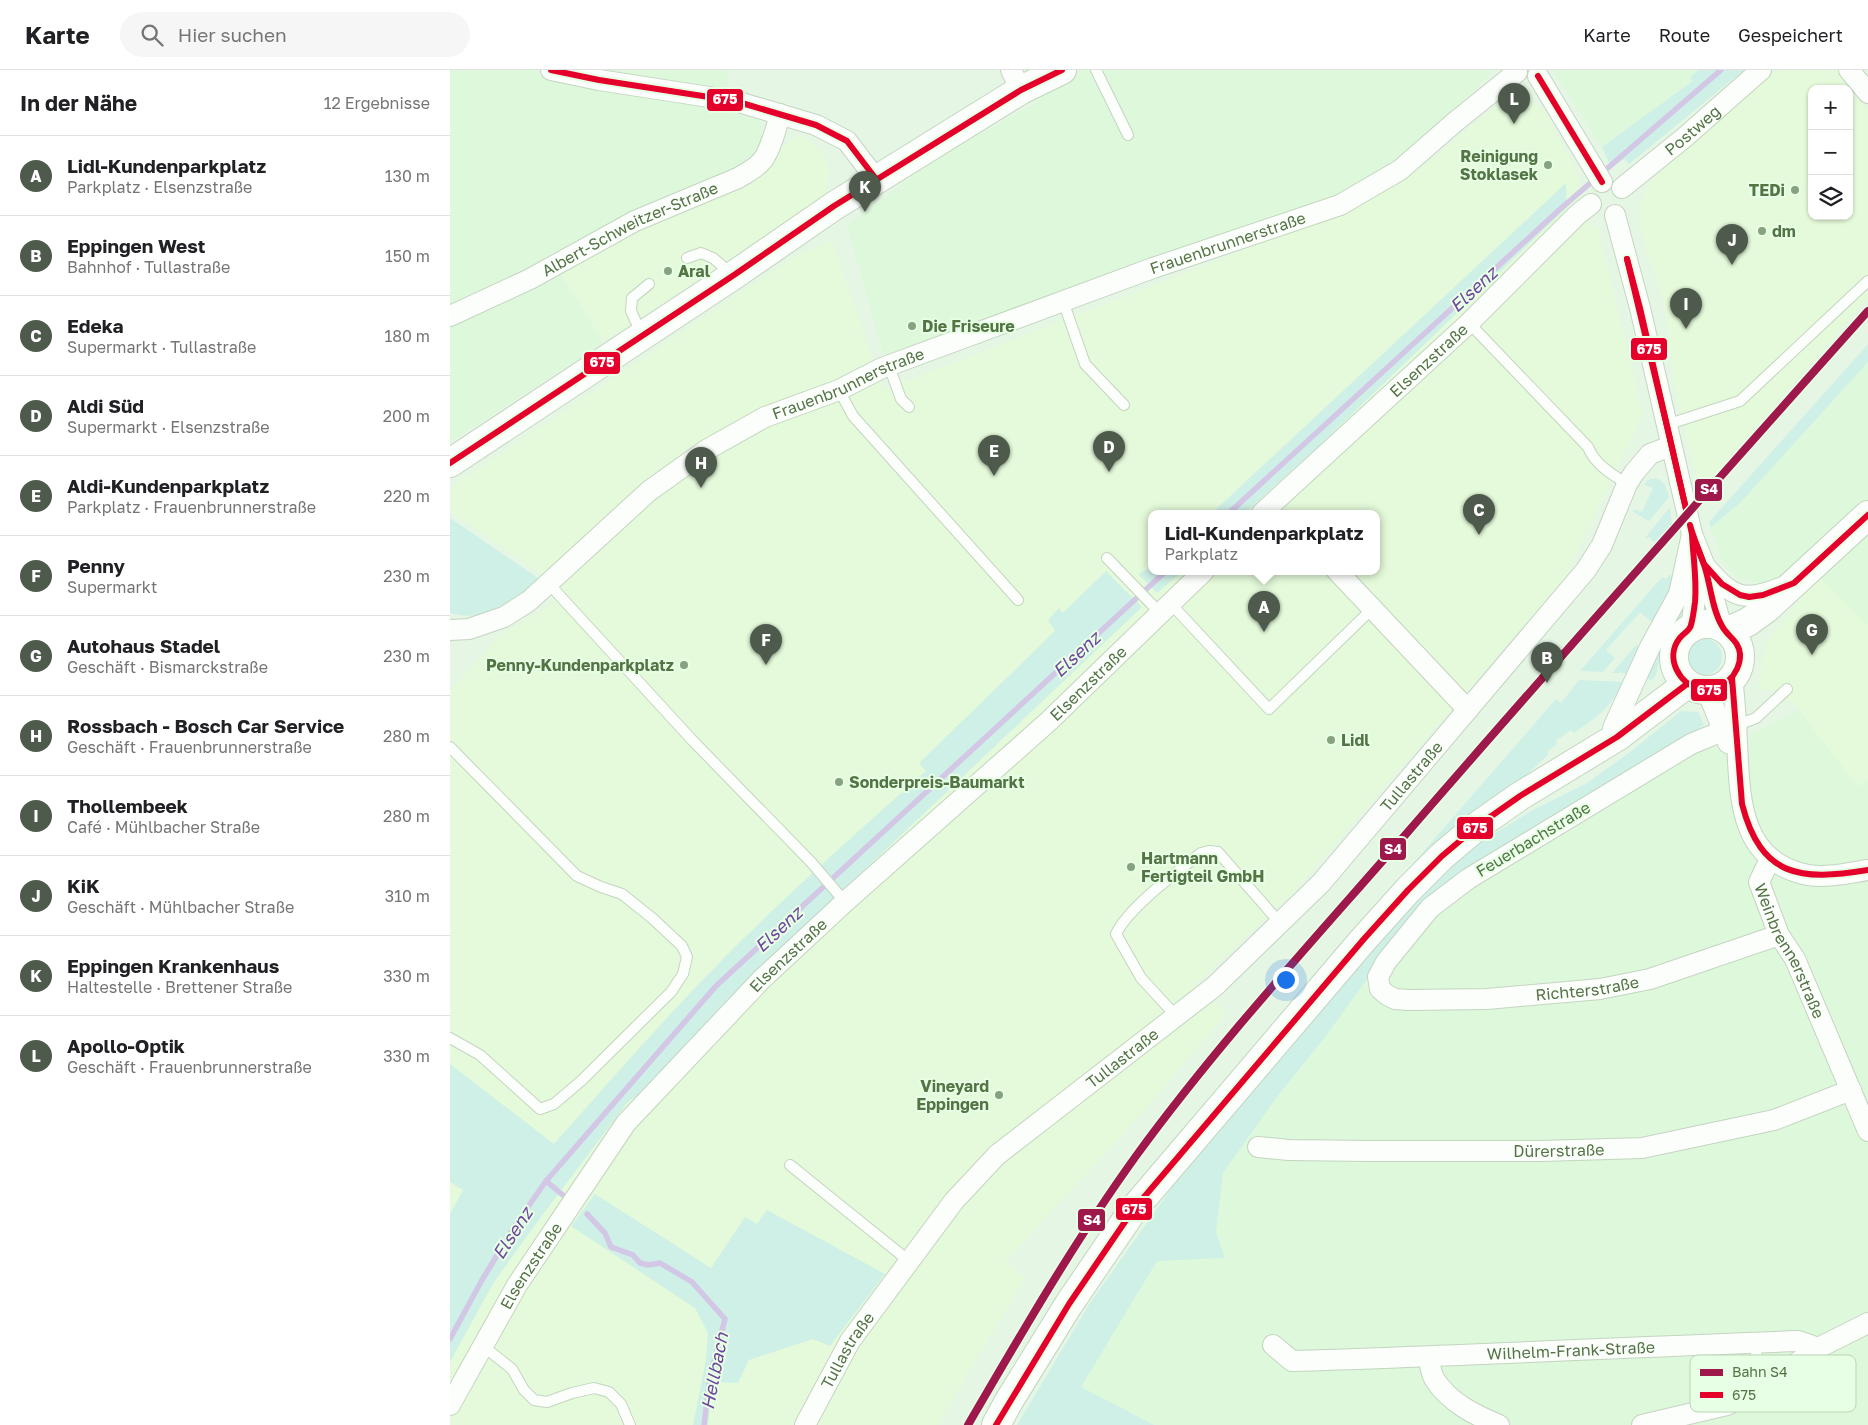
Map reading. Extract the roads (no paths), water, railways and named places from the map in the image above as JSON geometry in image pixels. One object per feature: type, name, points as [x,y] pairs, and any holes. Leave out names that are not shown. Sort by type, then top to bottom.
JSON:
[{"type":"street","points":[[551,70],[600,75],[735,101],[816,125],[847,141],[876,180]]},
{"type":"street","points":[[450,463],[734,275],[834,206],[876,180],[1016,80],[1062,70]]},
{"type":"street","name":"Postweg","points":[[1622,188],[1685,137],[1761,70]]},
{"type":"street","points":[[1849,70],[1868,93]]},
{"type":"street","points":[[1517,71],[1529,79],[1541,73],[1602,182]]},
{"type":"street","name":"Frauenbrunnerstraße","points":[[450,630],[469,629],[504,617],[529,601],[649,491],[708,448],[765,417],[839,390],[888,366],[1062,301],[1340,205],[1400,170],[1454,122],[1517,71]]},
{"type":"street","name":"Albert-Schweitzer-Straße","points":[[450,316],[530,279],[635,221],[751,171],[762,161],[777,129],[780,114]]},
{"type":"street","points":[[1602,182],[1613,182],[1622,188],[1626,203],[1620,213],[1603,216],[1594,210],[1591,204],[1591,194],[1597,185],[1602,182]]},
{"type":"street","name":"Elsenzstraße","points":[[1272,510],[1469,323],[1578,214],[1591,204]]},
{"type":"street","points":[[1615,215],[1640,308],[1692,534],[1704,564],[1725,630],[1737,644],[1736,669]]},
{"type":"street","name":"Tullastraße","points":[[805,1425],[850,1341],[954,1201],[997,1155],[1215,986],[1321,883],[1586,570],[1602,546],[1627,484],[1634,473],[1650,454],[1672,446]]},
{"type":"street","points":[[1690,680],[1673,654],[1682,634],[1691,627],[1707,624],[1725,630],[1748,622],[1766,609],[1868,515]]},
{"type":"street","points":[[1691,627],[1695,600],[1692,534]]},
{"type":"street","points":[[1613,728],[1650,648],[1679,594],[1692,534]]},
{"type":"street","points":[[1568,765],[1613,728],[1643,700],[1690,680],[1721,687],[1736,669],[1752,642],[1836,546]]},
{"type":"street","points":[[1704,564],[1722,584],[1740,596],[1763,595],[1794,583]]},
{"type":"street","name":"Elsenzstraße","points":[[450,1405],[518,1285],[626,1123],[761,980],[845,902],[1049,721],[1160,606],[1199,575]]},
{"type":"street","points":[[1341,575],[1468,710]]},
{"type":"street","name":"Weinbrennerstraße","points":[[1736,669],[1730,728],[1743,814],[1752,836],[1770,859],[1759,882],[1778,935],[1795,959],[1868,1131]]},
{"type":"street","points":[[996,1425],[1069,1304],[1133,1210],[1363,940],[1408,890],[1442,856],[1480,824],[1568,765],[1617,737],[1690,680]]},
{"type":"street","name":"Weinbrennerstraße","points":[[1690,680],[1730,728]]},
{"type":"street","name":"Feuerbachstraße","points":[[1387,995],[1380,989],[1378,983],[1381,969],[1430,908],[1446,894],[1652,766],[1691,744],[1730,728]]},
{"type":"street","points":[[1770,859],[1788,869],[1805,875],[1825,876],[1868,870]]},
{"type":"street","name":"Richterstraße","points":[[1387,995],[1396,999],[1409,1000],[1487,998],[1600,989],[1650,979],[1778,935]]},
{"type":"street","name":"Dürerstraße","points":[[1258,1147],[1289,1150],[1541,1151],[1642,1148],[1774,1120],[1851,1090]]},
{"type":"street","points":[[1808,1355],[1818,1348],[1868,1324]]},
{"type":"street","name":"Wilhelm-Frank-Straße","points":[[1273,1345],[1292,1361],[1428,1357],[1753,1342],[1798,1341],[1818,1348]]},
{"type":"street","points":[[1428,1357],[1434,1379],[1452,1399],[1474,1414],[1499,1425]]},
{"type":"street","points":[[1642,1425],[1700,1412]]},
{"type":"lane","points":[[1096,70],[1128,135]]},
{"type":"lane","points":[[687,258],[701,253],[713,258],[734,275]]},
{"type":"lane","points":[[1666,425],[1740,401],[1868,281]]},
{"type":"lane","points":[[642,336],[631,311],[632,298],[649,284]]},
{"type":"lane","points":[[1062,301],[1085,364],[1124,405]]},
{"type":"lane","points":[[1469,323],[1588,447],[1592,457],[1627,484]]},
{"type":"lane","points":[[888,366],[901,399],[909,407]]},
{"type":"lane","points":[[839,390],[853,416],[1018,600]]},
{"type":"lane","points":[[1107,558],[1130,582],[1160,606],[1269,708],[1372,609]]},
{"type":"lane","points":[[549,584],[693,741],[811,862],[845,902]]},
{"type":"lane","points":[[1730,728],[1756,718],[1787,689]]},
{"type":"lane","points":[[450,747],[577,876],[622,894],[652,918],[682,946],[687,957],[683,974],[671,992],[581,1081],[554,1104],[540,1109],[480,1055],[450,1038]]},
{"type":"lane","points":[[1176,1016],[1141,978],[1116,934],[1120,926],[1136,908],[1201,853],[1209,851],[1218,852],[1280,922]]},
{"type":"lane","points":[[790,1165],[909,1261]]},
{"type":"lane","points":[[1753,1342],[1757,1355]]},
{"type":"lane","points":[[483,1346],[512,1369],[524,1390],[534,1400],[546,1402],[594,1388],[609,1392],[621,1404],[630,1425]]},
{"type":"waterway","name":"Elsenz","points":[[1232,510],[1558,211],[1721,70]]},
{"type":"waterway","name":"Elsenz","points":[[450,1339],[482,1280],[516,1224],[546,1181],[716,986],[1162,575]]},
{"type":"waterway","name":"Hellbach","points":[[546,1181],[564,1196]]},
{"type":"waterway","name":"Hellbach","points":[[587,1214],[605,1233],[611,1247],[633,1255],[640,1263],[648,1265],[660,1263],[692,1282],[725,1319],[710,1377],[704,1425]]},
{"type":"rail line","name":"S4","points":[[968,1425],[1091,1222],[1136,1156],[1199,1074],[1516,708],[1868,311]]},
{"type":"place","name":"Apollo-Optik","points":[[1514,124]]},
{"type":"place","name":"Reinigung Stoklasek","points":[[1548,165]]},
{"type":"place","name":"TEDi","points":[[1795,190]]},
{"type":"place","name":"Eppingen Krankenhaus","points":[[865,212]]},
{"type":"place","name":"dm","points":[[1762,231]]},
{"type":"place","name":"KiK","points":[[1732,265]]},
{"type":"place","name":"Aral","points":[[668,271]]},
{"type":"place","name":"Die Friseure","points":[[912,326]]},
{"type":"place","name":"Thollembeek","points":[[1686,329]]},
{"type":"place","name":"Aldi Süd","points":[[1109,472]]},
{"type":"place","name":"Aldi-Kundenparkplatz","points":[[994,476]]},
{"type":"place","name":"Rossbach - Bosch Car Service","points":[[701,488]]},
{"type":"place","name":"Edeka","points":[[1479,535]]},
{"type":"place","name":"Lidl-Kundenparkplatz","points":[[1264,632]]},
{"type":"place","name":"Autohaus Stadel","points":[[1812,655]]},
{"type":"place","name":"Penny-Kundenparkplatz","points":[[684,665]]},
{"type":"place","name":"Penny","points":[[766,665]]},
{"type":"place","name":"Eppingen West","points":[[1547,683]]},
{"type":"place","name":"Lidl","points":[[1331,740]]},
{"type":"place","name":"Sonderpreis-Baumarkt","points":[[839,782]]},
{"type":"place","name":"Hartmann Fertigteil GmbH","points":[[1131,867]]},
{"type":"place","name":"Vineyard Eppingen","points":[[999,1095]]}]
